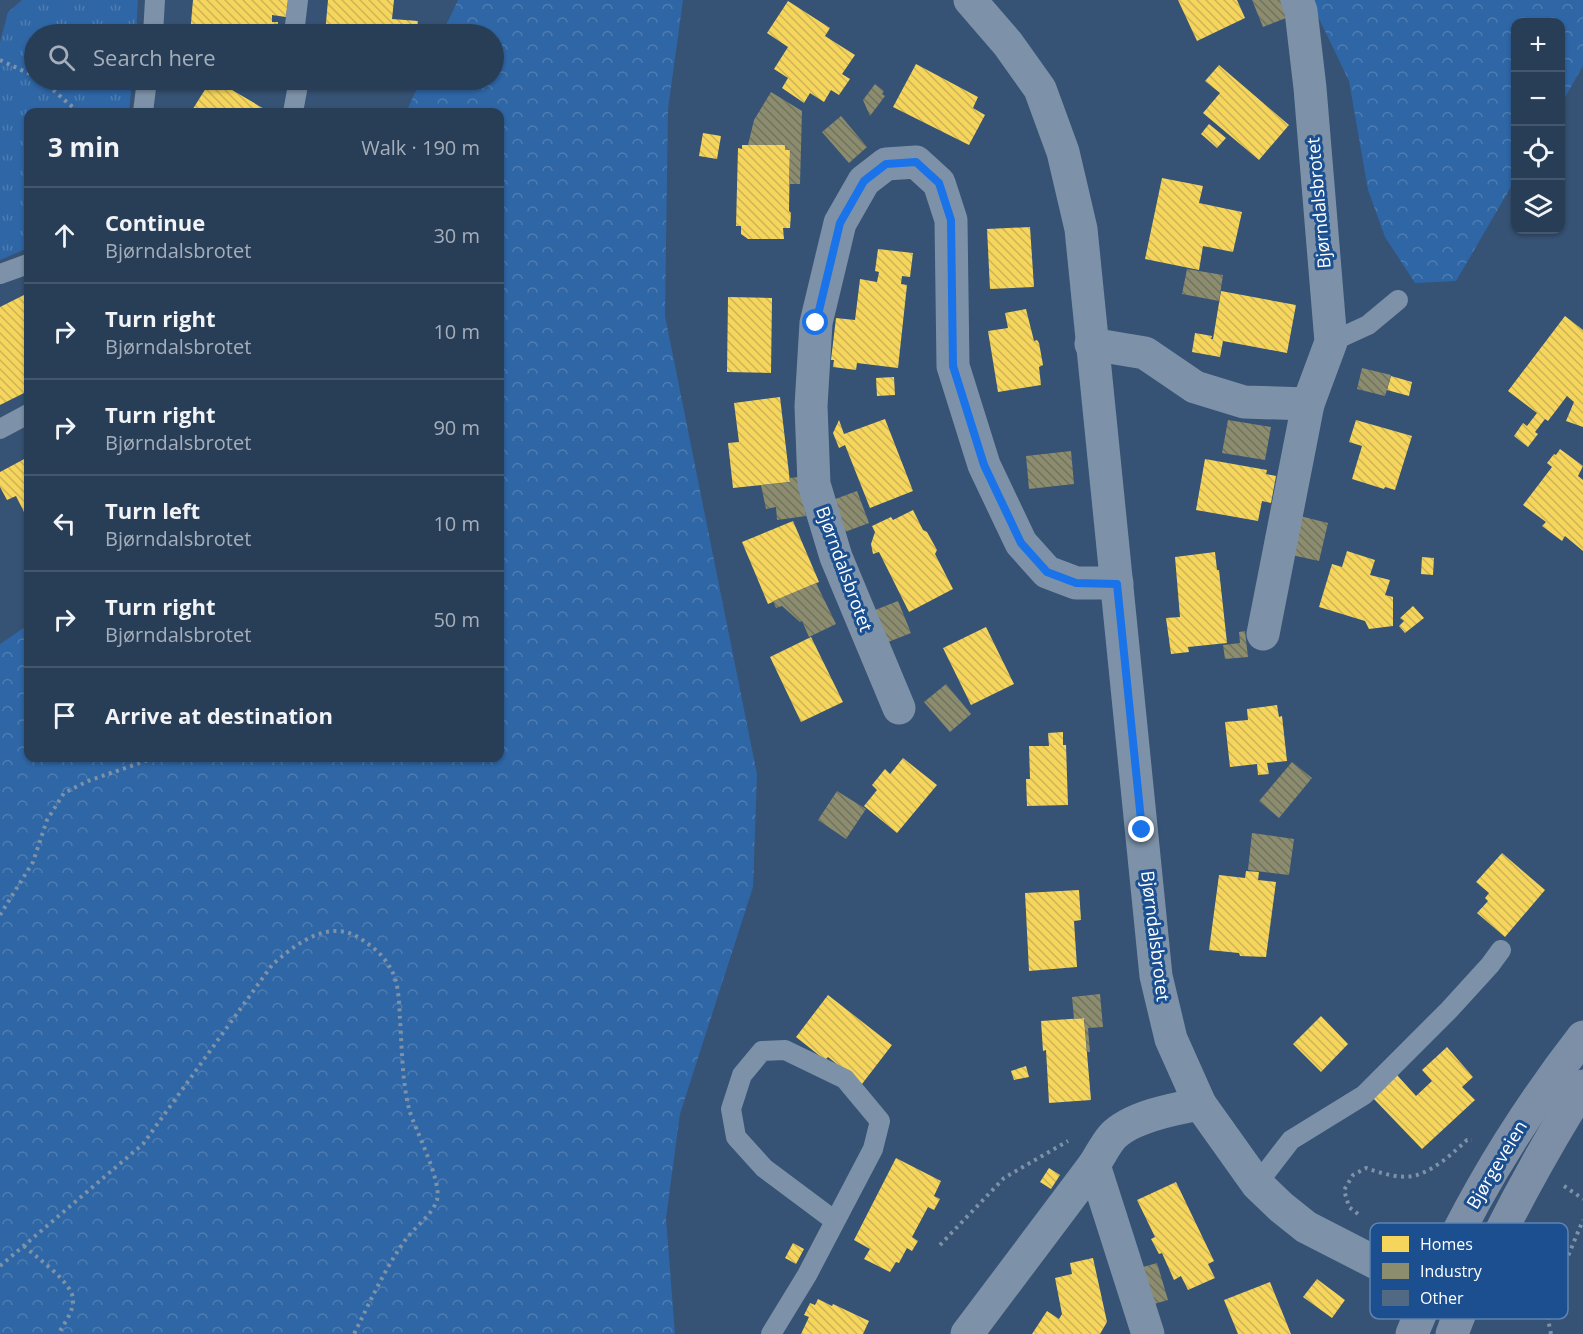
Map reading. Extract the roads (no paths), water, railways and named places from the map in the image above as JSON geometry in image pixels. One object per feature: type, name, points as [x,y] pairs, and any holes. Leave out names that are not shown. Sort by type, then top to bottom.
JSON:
[{"type":"main road","name":"Bjørgeveien","points":[[1463,1223],[1526,1115],[1583,1037]]},
{"type":"main road","name":"Bjørgeveien","points":[[1507,1223],[1552,1136],[1583,1086]]},
{"type":"main road","name":"Bjørgeveien","points":[[1412,1334],[1418,1319]]},
{"type":"street","name":"Bjørndalsbrotet","points":[[970,0],[1008,44],[1040,88],[1063,152],[1081,229],[1156,976],[1171,1039],[1200,1104],[1257,1184],[1306,1227],[1370,1260]]},
{"type":"street","name":"Bjørndalsbrotet","points":[[1263,634],[1308,404],[1331,342],[1310,88],[1301,11],[1297,0]]},
{"type":"street","name":"Bjørndalsbrotet","points":[[899,708],[836,557],[814,484],[811,406],[816,323],[840,223],[864,181],[886,164],[916,162],[939,183],[951,220],[953,366],[984,465],[1021,543],[1047,572],[1076,583],[1117,584]]},
{"type":"street","points":[[1091,344],[1145,353],[1195,387],[1244,402],[1308,404]]},
{"type":"street","points":[[968,1334],[1094,1165],[1112,1137],[1126,1125],[1167,1111],[1200,1104]]},
{"type":"street","points":[[1094,1165],[1148,1334]]},
{"type":"lane","points":[[154,24],[155,0]]},
{"type":"lane","points":[[295,24],[298,0]]},
{"type":"lane","points":[[144,108],[146,90]]},
{"type":"lane","points":[[294,108],[297,90]]},
{"type":"lane","points":[[0,274],[24,265]]},
{"type":"lane","points":[[1331,342],[1368,325],[1398,300]]},
{"type":"lane","points":[[0,429],[24,416]]},
{"type":"lane","points":[[1257,1184],[1291,1140],[1364,1095],[1449,1010],[1501,950]]},
{"type":"lane","points":[[771,1334],[807,1275],[873,1149],[880,1121],[845,1079],[785,1050],[762,1051],[742,1075],[731,1109],[736,1137],[764,1168],[835,1221]]}]
